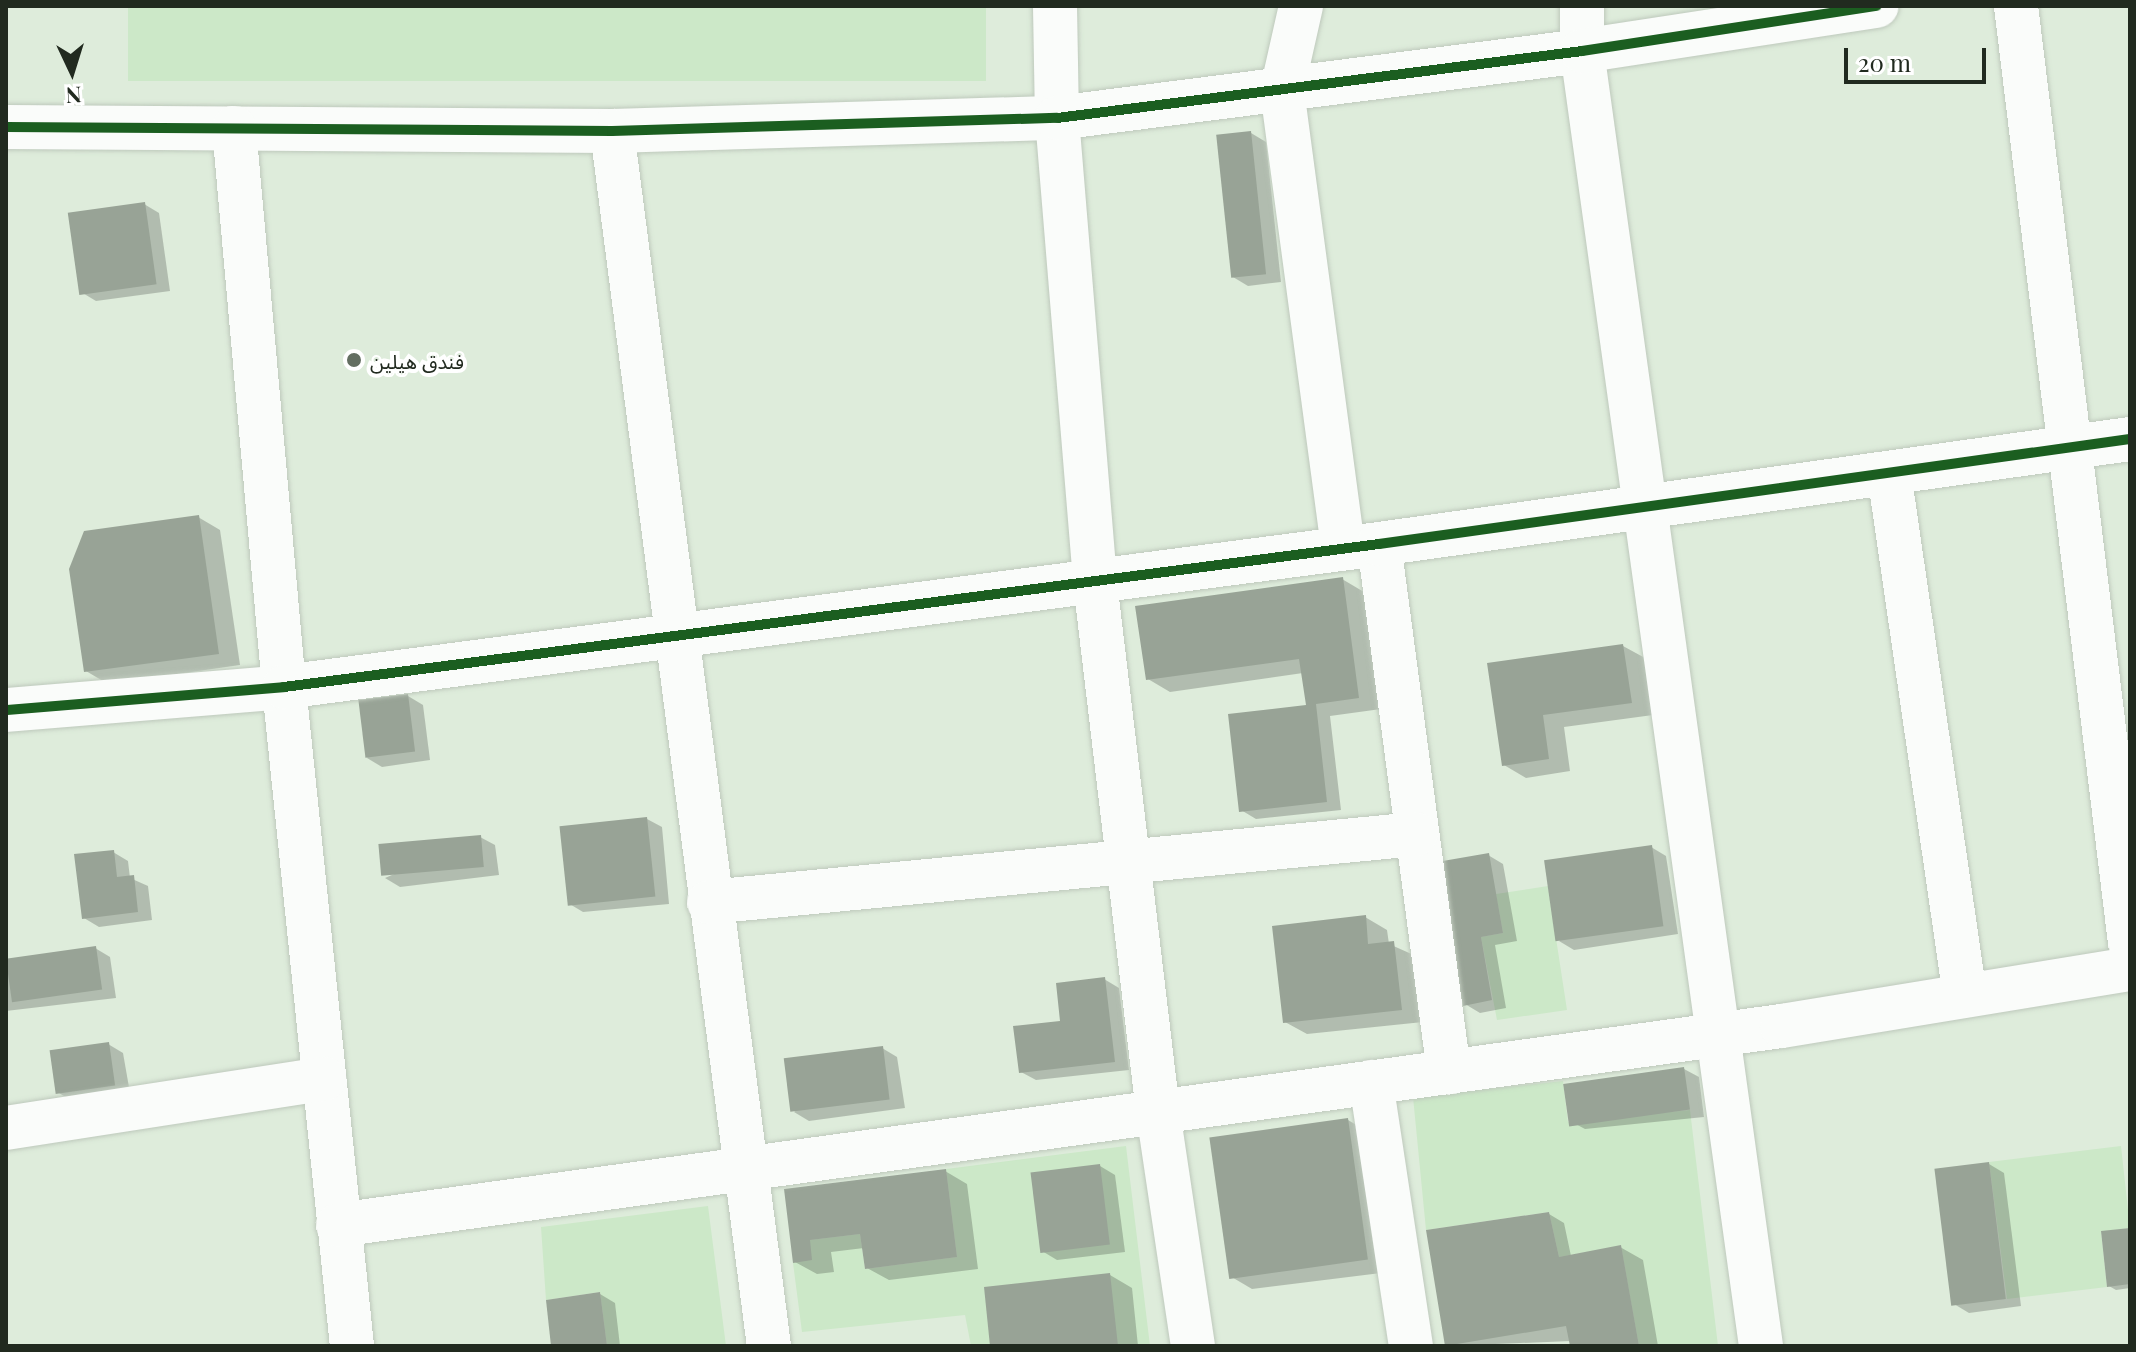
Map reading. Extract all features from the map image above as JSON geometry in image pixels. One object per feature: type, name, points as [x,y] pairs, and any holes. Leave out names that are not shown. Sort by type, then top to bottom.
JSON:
[{"type":"street","points":[[1055,6],[1057,118],[1095,582],[1158,1112],[1193,1346]]},
{"type":"street","points":[[1301,6],[1282,90],[1361,546],[1416,834],[1449,1072]]},
{"type":"street","points":[[1582,6],[1582,51],[1643,508],[1761,1346]]},
{"type":"street","points":[[6,127],[612,131],[1057,118],[1582,51],[1877,6]]},
{"type":"street","points":[[2016,6],[2130,943]]},
{"type":"street","points":[[234,128],[284,687],[352,1346]]},
{"type":"street","points":[[612,131],[674,633],[769,1346]]},
{"type":"street","points":[[6,710],[284,687],[674,633],[1095,582],[2130,439]]},
{"type":"street","points":[[1889,473],[1965,996]]},
{"type":"street","points":[[709,902],[1130,859],[1416,834]]},
{"type":"street","points":[[338,1225],[744,1166],[1719,1034],[2130,969]]},
{"type":"street","points":[[6,1128],[324,1079]]},
{"type":"street","points":[[1371,1082],[1411,1346]]},
{"type":"green space","points":[[128,6],[986,6],[986,81],[128,81]]},
{"type":"green space","points":[[1548,886],[1567,1010],[1497,1020],[1481,937],[1503,933],[1496,894]]},
{"type":"green space","points":[[1563,1081],[1568,1122],[1690,1110],[1718,1346],[1639,1346],[1621,1246],[1559,1257],[1549,1212],[1426,1230],[1413,1097]]},
{"type":"green space","points":[[1126,1146],[1150,1346],[971,1346],[965,1315],[802,1332],[793,1263],[810,1240],[860,1234],[865,1269],[957,1257],[946,1169]]},
{"type":"green space","points":[[2121,1146],[2130,1228],[2101,1232],[2107,1287],[2007,1299],[1989,1162]]},
{"type":"green space","points":[[708,1206],[726,1346],[607,1346],[600,1292],[546,1300],[541,1227]]},
{"type":"building","points":[[1251,131],[1266,274],[1231,278],[1216,135]]},
{"type":"building","points":[[145,202],[157,284],[79,295],[68,213]]},
{"type":"building","points":[[199,515],[219,654],[84,672],[69,569],[84,531]]},
{"type":"building","points":[[1343,577],[1359,698],[1316,704],[1327,802],[1239,812],[1228,714],[1306,705],[1299,659],[1146,680],[1135,606]]},
{"type":"building","points":[[1623,644],[1632,703],[1543,715],[1549,759],[1502,766],[1487,663]]},
{"type":"building","points":[[408,694],[415,752],[365,758],[358,700]]},
{"type":"building","points":[[647,817],[655,897],[568,906],[559,826]]},
{"type":"building","points":[[481,835],[484,867],[381,876],[378,844]]},
{"type":"building","points":[[1652,845],[1663,926],[1555,941],[1544,860]]},
{"type":"building","points":[[114,850],[117,877],[134,875],[138,912],[82,919],[74,854]]},
{"type":"building","points":[[1489,853],[1503,933],[1481,937],[1492,1000],[1463,1006],[1437,862]]},
{"type":"building","points":[[1366,915],[1368,944],[1394,941],[1402,1010],[1283,1023],[1272,926]]},
{"type":"building","points":[[96,946],[102,990],[12,1002],[6,959]]},
{"type":"building","points":[[1105,977],[1115,1062],[1019,1073],[1013,1026],[1060,1021],[1056,983]]},
{"type":"building","points":[[109,1042],[115,1086],[56,1094],[50,1050]]},
{"type":"building","points":[[883,1046],[890,1100],[790,1112],[784,1058]]},
{"type":"building","points":[[1684,1067],[1690,1110],[1569,1127],[1563,1084]]},
{"type":"building","points":[[1348,1118],[1368,1260],[1229,1279],[1209,1137]]},
{"type":"building","points":[[1989,1162],[2006,1299],[1951,1306],[1934,1169]]},
{"type":"building","points":[[1100,1164],[1110,1244],[1040,1253],[1031,1173]]},
{"type":"building","points":[[946,1169],[957,1257],[865,1269],[860,1234],[810,1240],[812,1260],[793,1263],[784,1189]]},
{"type":"building","points":[[1549,1212],[1559,1257],[1621,1245],[1639,1346],[1570,1346],[1566,1326],[1445,1346],[1426,1230]]},
{"type":"building","points":[[2130,1228],[2130,1284],[2107,1287],[2101,1231]]},
{"type":"building","points":[[1110,1273],[1118,1346],[990,1346],[984,1287]]},
{"type":"building","points":[[600,1292],[607,1346],[551,1346],[546,1300]]},
{"type":"cycle path","points":[[6,127],[612,131],[1057,118],[1582,51],[1877,6]]},
{"type":"cycle path","points":[[6,710],[284,687],[1379,544],[2130,439]]},
{"type":"place","name":"فندق هيلين","points":[[354,360]]}]
